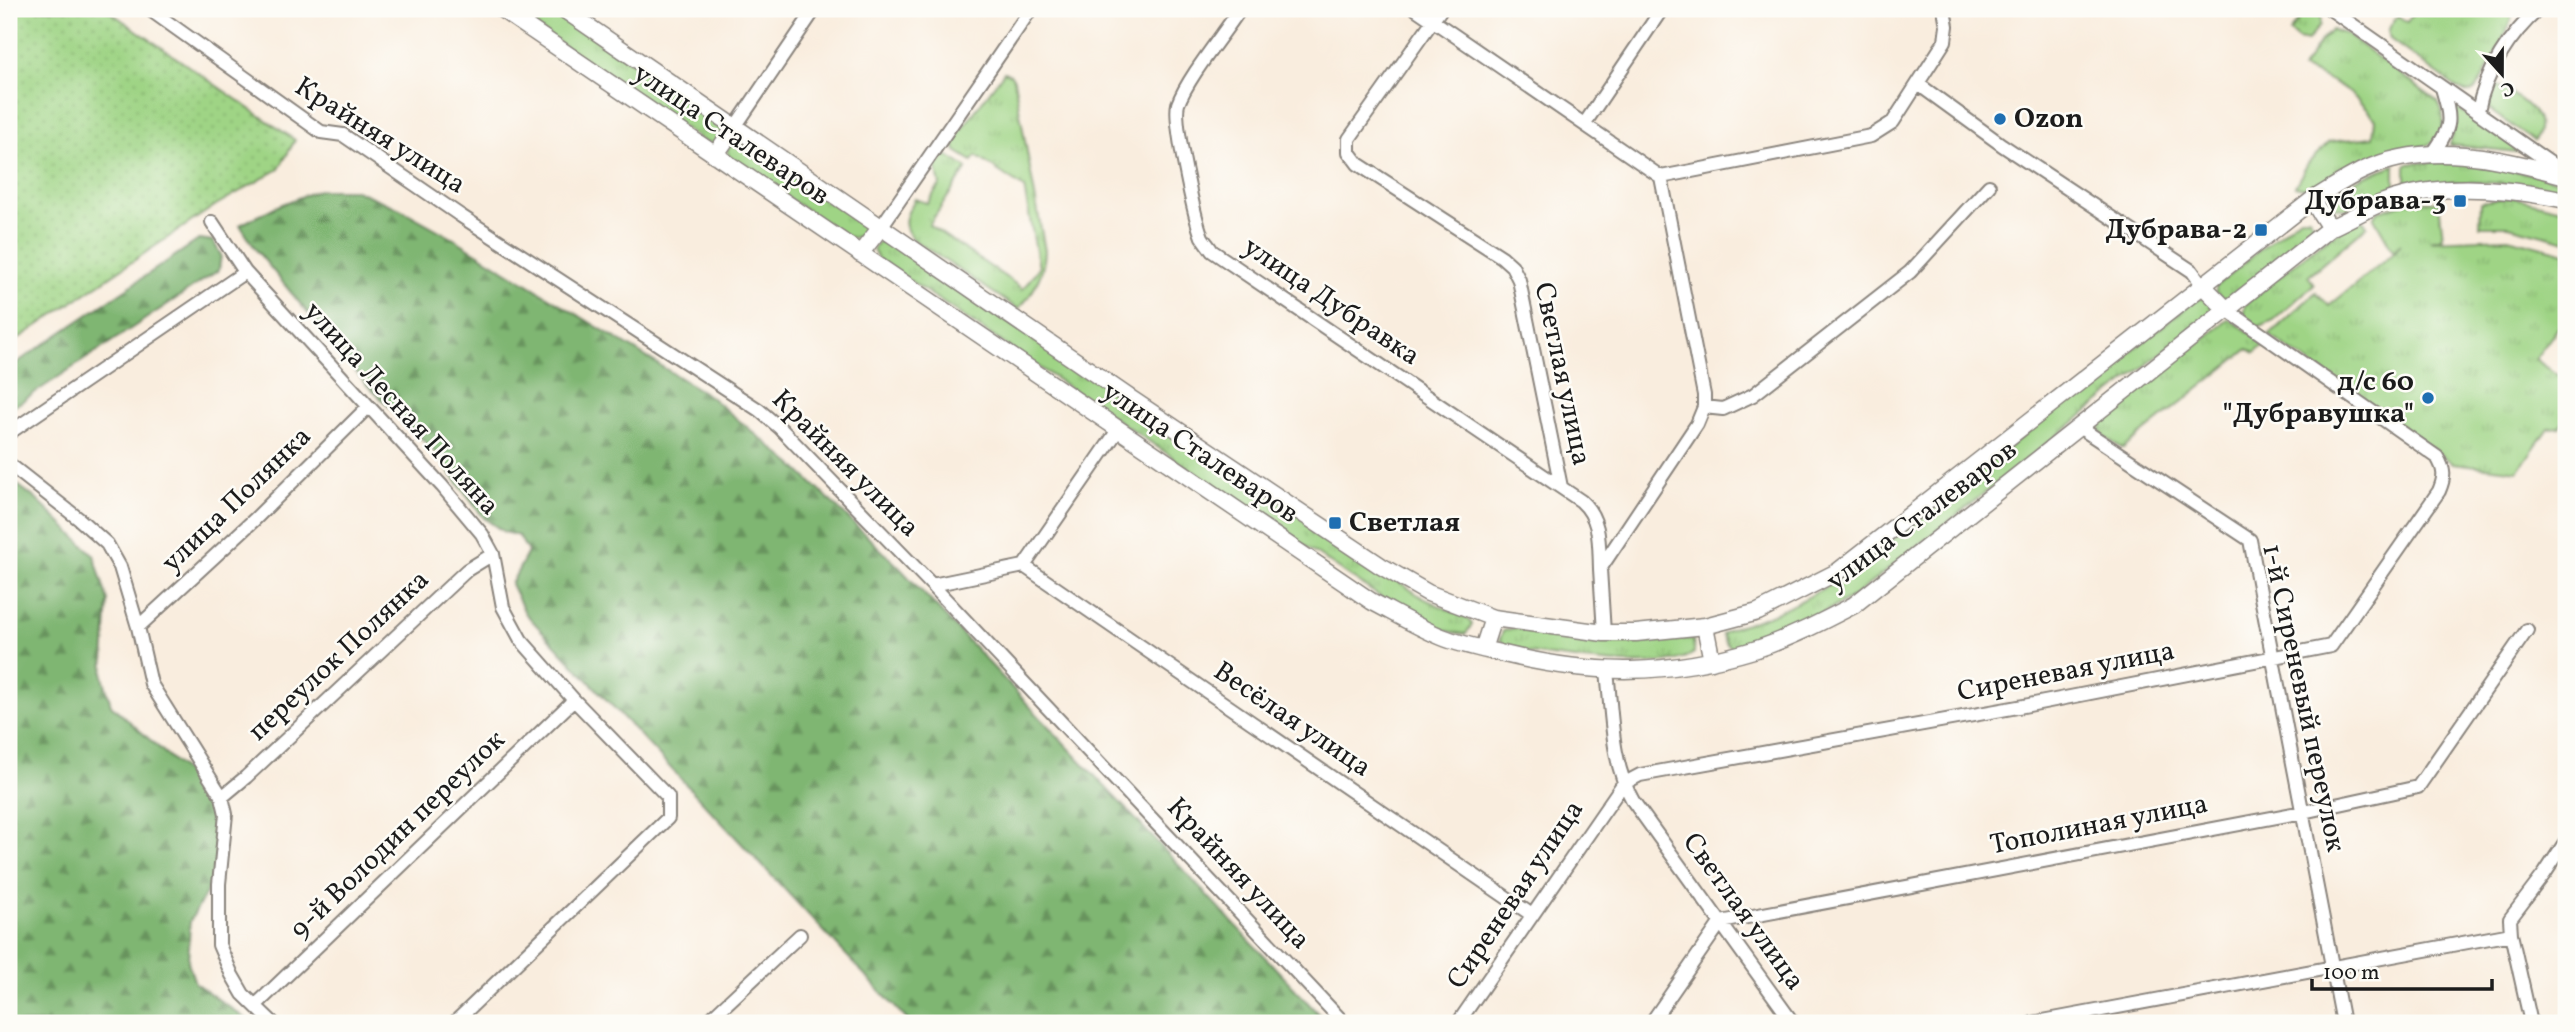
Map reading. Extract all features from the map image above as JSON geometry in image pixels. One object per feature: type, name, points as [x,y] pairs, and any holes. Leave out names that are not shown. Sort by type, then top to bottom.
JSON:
[{"type":"main road","name":"улица Сталеваров","points":[[502,9],[1371,601],[1444,638],[1540,663],[1607,671],[1656,670],[1712,661],[1759,648],[1809,628],[1854,605],[2330,228],[2383,203],[2436,190],[2500,189],[2566,200]]},
{"type":"main road","name":"улица Сталеваров","points":[[563,9],[1381,566],[1428,593],[1493,618],[1604,633],[1705,626],[1758,612],[1837,572],[2312,200],[2364,170],[2400,158],[2433,153],[2513,162],[2566,175]]},
{"type":"main road","points":[[715,155],[735,127]]},
{"type":"main road","points":[[2312,200],[2330,228]]},
{"type":"main road","points":[[860,254],[881,227]]},
{"type":"main road","points":[[2204,287],[2227,310]]},
{"type":"main road","points":[[1483,649],[1493,618]]},
{"type":"main road","points":[[1705,626],[1712,661]]},
{"type":"street","name":"Крайняя улица","points":[[149,9],[321,132],[343,135],[461,216],[759,410],[780,428],[932,585],[1344,1023]]},
{"type":"street","points":[[735,127],[815,9]]},
{"type":"street","points":[[881,227],[1031,9]]},
{"type":"street","name":"улица Дубравка","points":[[1240,9],[1185,90],[1177,107],[1178,128],[1203,237],[1218,255],[1592,510],[1597,521],[1604,633]]},
{"type":"street","points":[[1416,9],[1661,177],[1704,395],[1704,407],[1697,424],[1600,569]]},
{"type":"street","name":"Светлая улица","points":[[1441,9],[1349,139],[1349,152],[1359,164],[1512,266],[1519,279],[1561,487]]},
{"type":"street","points":[[1585,123],[1662,9]]},
{"type":"street","points":[[1661,177],[1871,136],[1893,122],[1945,41],[1947,26],[1944,9]]},
{"type":"street","points":[[2330,9],[2566,175]]},
{"type":"street","points":[[2478,111],[2482,91],[2504,50],[2539,9]]},
{"type":"street","points":[[1918,84],[2002,145],[2192,271],[2204,287]]},
{"type":"street","points":[[2433,153],[2450,124],[2442,88]]},
{"type":"street","points":[[1704,407],[1723,409],[1753,395],[1910,272],[1989,186]]},
{"type":"street","name":"улица Лесная Поляна","points":[[212,222],[246,272],[442,486],[482,534],[493,554],[503,607],[521,640],[574,700],[668,797],[668,818],[454,1023]]},
{"type":"street","points":[[9,433],[246,272]]},
{"type":"street","name":"Сиреневая улица","points":[[1458,1023],[1623,784],[1640,775],[2029,705],[2331,646],[2439,491],[2445,478],[2443,466],[2437,457],[2227,310]]},
{"type":"street","name":"улица Полянка","points":[[138,627],[254,520],[368,407]]},
{"type":"street","name":"1-й Сиреневый переулок","points":[[2079,426],[2250,540],[2343,1023]]},
{"type":"street","points":[[932,585],[1024,566],[1118,430]]},
{"type":"street","points":[[9,464],[107,544],[120,567],[151,684],[222,797],[226,814],[219,884],[219,944],[243,994],[274,1023]]},
{"type":"street","name":"переулок Полянка","points":[[222,797],[467,570],[493,554]]},
{"type":"street","name":"Весёлая улица","points":[[1024,566],[1532,915]]},
{"type":"street","name":"Тополиная улица","points":[[1721,922],[2303,812],[2417,787],[2527,630]]},
{"type":"street","name":"Светлая улица","points":[[1607,671],[1618,765],[1623,784],[1793,1023]]},
{"type":"street","name":"9-й Володин переулок","points":[[256,1005],[574,700]]},
{"type":"street","points":[[2530,1023],[2510,919],[2566,841]]},
{"type":"street","points":[[1651,1023],[1721,922]]},
{"type":"street","points":[[2032,1023],[2511,933]]},
{"type":"street","points":[[706,1023],[800,935]]},
{"type":"green space","points":[[9,9],[106,9],[295,140],[279,169],[216,205],[9,345]]},
{"type":"green space","points":[[510,9],[553,9],[720,122],[725,132],[715,144],[703,141]]},
{"type":"green space","points":[[2291,9],[2311,9],[2321,17],[2320,25],[2307,41],[2298,39],[2290,32],[2301,16]]},
{"type":"green space","points":[[2417,9],[2513,9],[2509,26],[2497,51],[2473,92],[2467,93],[2457,88],[2390,39],[2389,30],[2398,16],[2407,22]]},
{"type":"green space","points":[[2332,30],[2346,34],[2438,102],[2443,125],[2437,138],[2428,145],[2390,151],[2369,158],[2311,190],[2295,186],[2308,163],[2329,142],[2373,137],[2375,119],[2358,100],[2325,78],[2302,69],[2320,42]]},
{"type":"green space","points":[[1004,72],[1014,80],[1045,251],[1037,283],[1018,309],[914,240],[905,224],[915,199],[927,203],[940,185],[936,167],[945,154],[967,168],[929,225],[1023,289],[1039,267],[1024,188],[976,156],[972,161],[956,151],[953,141]]},
{"type":"green space","points":[[2492,85],[2510,93],[2534,113],[2538,124],[2534,141],[2485,105],[2488,88]]},
{"type":"green space","points":[[2452,105],[2511,143],[2517,152],[2450,145],[2455,120]]},
{"type":"green space","points":[[743,138],[859,220],[864,227],[861,236],[852,238],[844,235],[729,158],[727,150],[733,140]]},
{"type":"green space","points":[[2433,162],[2483,166],[2531,174],[2564,182],[2566,193],[2486,182],[2447,182],[2406,187],[2406,164]]},
{"type":"green space","points":[[2395,165],[2395,190],[2347,209],[2335,207],[2332,201],[2351,182]]},
{"type":"green space","points":[[318,190],[356,190],[400,209],[456,240],[708,395],[793,465],[898,566],[1327,1023],[910,1023],[525,613],[511,584],[528,552],[519,536],[504,532],[484,518],[432,449],[366,384],[256,250],[240,225]]},
{"type":"green space","points":[[2511,197],[2566,210],[2566,241],[2509,226],[2480,226],[2481,202]]},
{"type":"green space","name":"д/с 60 \"Дубравушка\"","points":[[2411,201],[2439,202],[2443,238],[2429,241],[2508,238],[2566,253],[2566,317],[2535,359],[2566,381],[2566,419],[2560,427],[2548,428],[2518,471],[2453,463],[2269,335],[2316,292],[2329,306],[2395,252],[2401,244],[2393,251],[2374,218],[2378,211]]},
{"type":"green space","points":[[2300,217],[2309,217],[2313,224],[2311,233],[2228,301],[2216,292],[2216,286]]},
{"type":"green space","points":[[2360,220],[2367,226],[2308,276],[2314,284],[2274,320],[2258,327],[2243,316],[2245,305],[2300,259]]},
{"type":"green space","points":[[200,239],[213,241],[221,255],[219,270],[9,410],[9,368]]},
{"type":"green space","points":[[879,241],[890,242],[1423,598],[1466,618],[1472,624],[1466,634],[1433,626],[1382,598],[878,259],[873,249]]},
{"type":"green space","points":[[2207,298],[2213,305],[2211,314],[1853,597],[1764,639],[1733,648],[1726,643],[1722,634],[1727,631],[1788,607],[1859,566],[2197,299]]},
{"type":"green space","points":[[2229,319],[2266,343],[2255,353],[2248,349],[2123,449],[2101,435],[2100,424],[2103,419]]},
{"type":"green space","points":[[9,478],[36,499],[94,555],[108,601],[103,676],[111,705],[185,771],[222,821],[217,866],[190,921],[188,962],[195,983],[252,1023],[9,1023]]},
{"type":"green space","points":[[1514,628],[1600,640],[1686,638],[1693,640],[1694,653],[1678,660],[1631,663],[1508,650],[1500,639],[1503,631]]},
{"type":"place","name":"Ozon","points":[[2000,119]]},
{"type":"place","name":"Дубрава-3","points":[[2460,201]]},
{"type":"place","name":"Дубрава-2","points":[[2261,230]]},
{"type":"place","name":"д/с 60 \"Дубравушка\"","points":[[2428,398]]},
{"type":"place","name":"Светлая","points":[[1335,523]]}]
